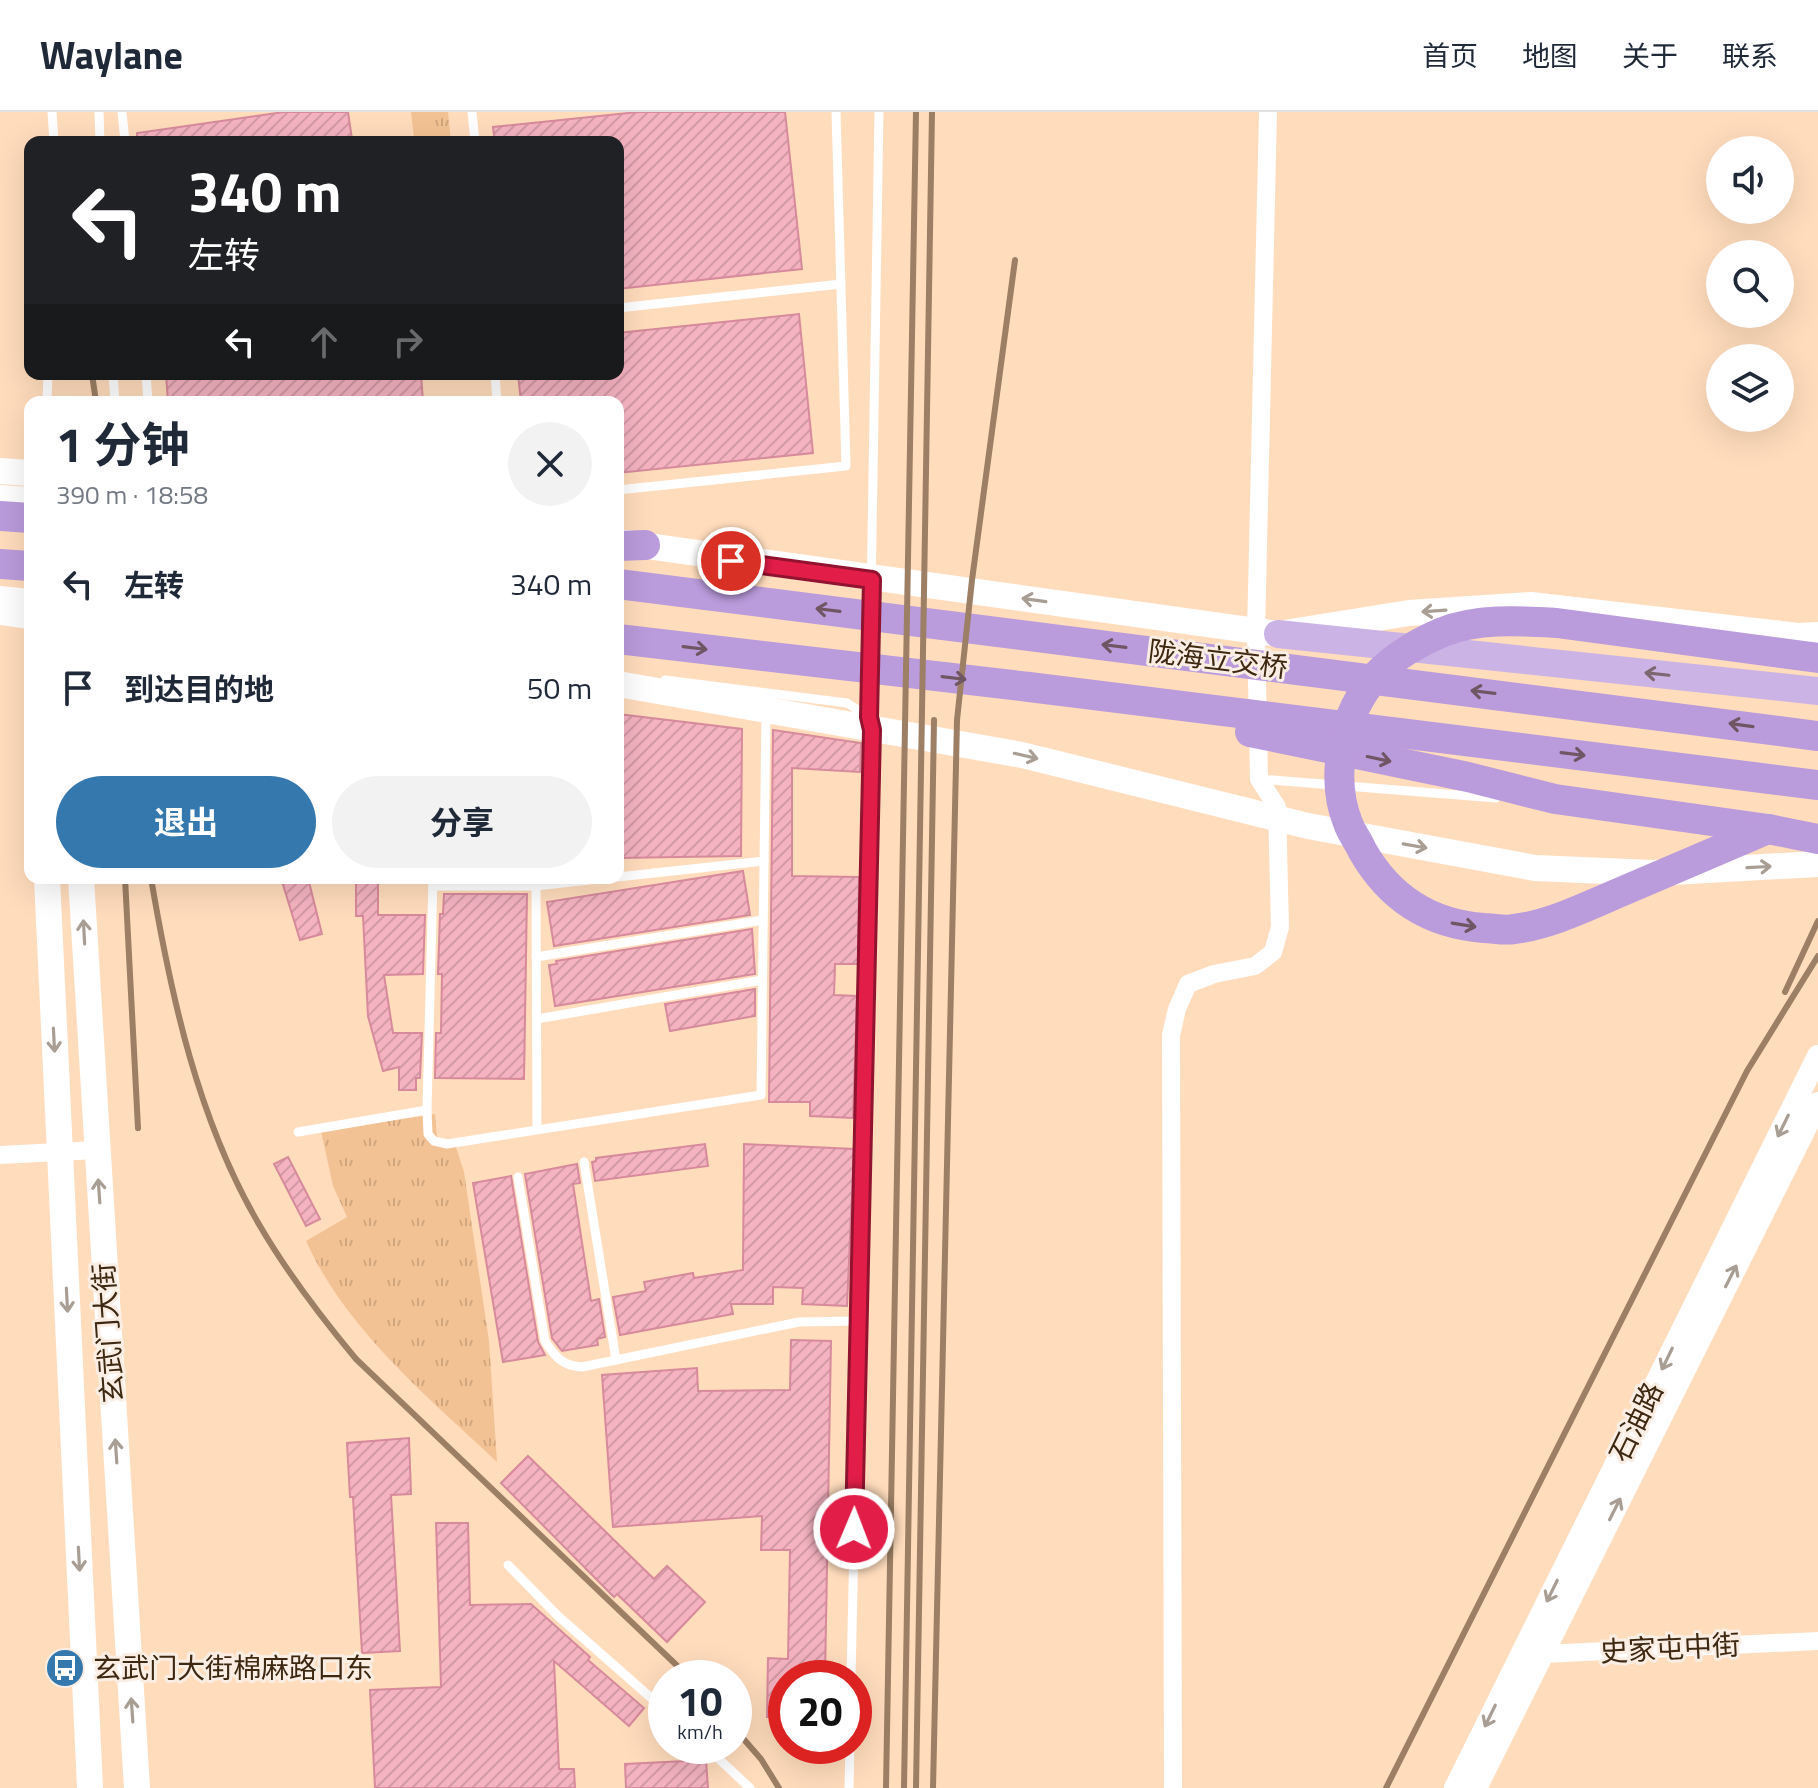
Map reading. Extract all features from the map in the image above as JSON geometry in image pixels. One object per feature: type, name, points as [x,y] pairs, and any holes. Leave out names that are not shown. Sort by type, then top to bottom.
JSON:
[{"type":"highway","points":[[0,516],[24,518]]},
{"type":"highway","points":[[0,564],[24,566]]},
{"type":"highway","name":"陇海立交桥","points":[[624,585],[1818,736]]},
{"type":"highway","points":[[1778,825],[1574,912],[1513,930],[1470,927],[1439,921],[1413,908],[1386,885],[1368,860],[1348,823],[1341,794],[1343,743],[1356,705],[1378,673],[1397,658],[1444,632],[1482,623],[1557,623],[1818,658]]},
{"type":"highway","name":"陇海立交桥","points":[[624,640],[1818,785]]},
{"type":"highway","points":[[1029,687],[1468,777],[1555,799],[1778,825],[1818,839]]},
{"type":"main road","points":[[0,471],[24,473]]},
{"type":"main road","points":[[625,545],[1278,634],[1818,691]]},
{"type":"main road","points":[[1278,634],[1409,613],[1531,605],[1798,636],[1818,635]]},
{"type":"main road","points":[[0,612],[24,615]]},
{"type":"main road","points":[[625,680],[1022,755],[1308,826],[1535,868],[1653,873],[1818,864]]},
{"type":"main road","name":"玄武门大街","points":[[47,884],[90,1788]]},
{"type":"main road","name":"玄武门大街","points":[[81,884],[137,1788]]},
{"type":"street","points":[[1173,1788],[1171,1035],[1177,1009],[1188,984],[1214,974],[1255,966],[1273,952],[1280,927],[1277,807],[1259,779],[1256,633],[1268,112]]},
{"type":"street","points":[[0,496],[24,498]]},
{"type":"street","points":[[0,597],[24,599]]},
{"type":"street","name":"石油路","points":[[1476,1788],[1534,1650],[1818,1056]]},
{"type":"street","name":"石油路","points":[[1455,1788],[1534,1650],[1818,1103]]},
{"type":"street","points":[[0,1155],[97,1150]]},
{"type":"street","name":"史家屯中街","points":[[1534,1650],[1818,1641]]},
{"type":"lane","points":[[52,112],[54,136]]},
{"type":"lane","points":[[99,112],[100,136]]},
{"type":"lane","points":[[122,112],[124,136]]},
{"type":"lane","points":[[472,112],[474,136]]},
{"type":"lane","points":[[624,489],[846,466],[836,112]]},
{"type":"lane","points":[[851,1660],[872,730],[869,717],[879,112]]},
{"type":"lane","points":[[624,307],[841,284]]},
{"type":"lane","points":[[625,545],[872,580]]},
{"type":"lane","points":[[648,677],[847,703],[869,717]]},
{"type":"lane","points":[[433,884],[427,1110],[428,1134],[434,1141],[447,1144],[761,1095],[766,693]]},
{"type":"lane","points":[[1259,779],[1778,825]]},
{"type":"lane","points":[[624,876],[764,861]]},
{"type":"lane","points":[[484,884],[554,884]]},
{"type":"lane","points":[[536,886],[537,1129]]},
{"type":"lane","points":[[536,957],[763,920]]},
{"type":"lane","points":[[537,1019],[762,980]]},
{"type":"lane","points":[[298,1132],[427,1110]]},
{"type":"lane","points":[[584,1162],[616,1360]]},
{"type":"lane","points":[[518,1177],[545,1341],[555,1357],[570,1367],[799,1322],[857,1321]]},
{"type":"lane","points":[[508,1565],[558,1616],[648,1695]]},
{"type":"lane","points":[[724,1764],[750,1788]]},
{"type":"lane","points":[[849,1788],[850,1764]]},
{"type":"green space","points":[[411,112],[448,112],[450,136],[414,136]]},
{"type":"green space","points":[[435,1114],[437,1137],[455,1144],[464,1172],[489,1341],[497,1462],[416,1386],[366,1333],[323,1274],[306,1241],[347,1217],[333,1186],[321,1131]]},
{"type":"building","points":[[284,112],[348,112],[352,136],[137,136],[137,133]]},
{"type":"building","points":[[638,112],[785,112],[802,269],[624,288],[624,136],[494,136],[493,127]]},
{"type":"building","points":[[799,314],[813,453],[624,472],[624,396],[520,396],[519,380],[624,380],[624,332]]},
{"type":"building","points":[[166,380],[421,380],[423,396],[168,396]]},
{"type":"building","points":[[624,715],[742,729],[741,856],[624,858]]},
{"type":"building","points":[[773,730],[861,743],[860,772],[792,768],[792,876],[859,877],[858,964],[835,964],[834,995],[857,996],[853,1118],[810,1116],[810,1102],[769,1102]]},
{"type":"building","points":[[743,871],[750,915],[554,946],[547,902]]},
{"type":"building","points":[[283,884],[310,884],[322,934],[300,940]]},
{"type":"building","points":[[356,884],[378,884],[378,915],[425,915],[423,974],[384,975],[393,1033],[422,1033],[420,1078],[416,1078],[416,1090],[399,1090],[399,1067],[383,1071],[368,1016],[363,916],[356,916]]},
{"type":"building","points":[[444,894],[527,894],[524,1079],[435,1078],[436,1033],[441,1033],[442,974],[438,974],[440,914],[443,914]]},
{"type":"building","points":[[752,929],[755,974],[555,1006],[549,965],[557,964],[556,961]]},
{"type":"building","points":[[755,989],[755,1016],[670,1031],[665,1004]]},
{"type":"building","points":[[705,1144],[708,1166],[595,1181],[592,1162],[596,1158]]},
{"type":"building","points":[[744,1144],[854,1149],[847,1306],[802,1304],[803,1288],[773,1287],[773,1304],[731,1304],[733,1314],[620,1335],[613,1297],[646,1291],[644,1282],[693,1273],[694,1278],[743,1270]]},
{"type":"building","points":[[288,1157],[320,1219],[306,1226],[274,1164]]},
{"type":"building","points":[[577,1164],[580,1183],[573,1184],[591,1301],[599,1299],[605,1337],[597,1339],[598,1345],[562,1351],[552,1338],[525,1174]]},
{"type":"building","points":[[511,1176],[538,1342],[545,1355],[503,1362],[473,1183]]},
{"type":"building","points":[[791,1340],[831,1341],[825,1660],[768,1660],[767,1717],[768,1658],[788,1659],[790,1550],[761,1550],[762,1516],[613,1527],[602,1375],[697,1368],[698,1391],[790,1390]]},
{"type":"building","points":[[409,1438],[411,1494],[391,1495],[400,1651],[362,1653],[347,1443]]},
{"type":"building","points":[[528,1456],[654,1579],[667,1566],[705,1602],[667,1642],[617,1594],[614,1597],[501,1483]]},
{"type":"building","points":[[436,1523],[468,1523],[470,1605],[531,1604],[590,1657],[588,1660],[644,1708],[629,1726],[554,1661],[559,1769],[574,1769],[575,1788],[375,1788],[370,1690],[441,1687]]},
{"type":"building","points":[[625,1764],[706,1764],[708,1788],[626,1788]]},
{"type":"railway","points":[[886,1788],[916,112]]},
{"type":"railway","points":[[904,1788],[932,112]]},
{"type":"railway","points":[[933,1788],[957,720],[972,580],[1015,260]]},
{"type":"railway","points":[[93,380],[95,396]]},
{"type":"railway","points":[[916,1788],[934,720]]},
{"type":"railway","points":[[125,884],[138,1128]]},
{"type":"railway","points":[[152,884],[178,1012],[204,1101],[238,1186],[282,1261],[356,1359],[671,1660]]},
{"type":"railway","points":[[1785,992],[1818,921]]},
{"type":"railway","points":[[1386,1788],[1747,1071],[1818,956]]},
{"type":"railway","points":[[752,1749],[779,1788]]},
{"type":"place","name":"玄武门大街棉麻路口东","points":[[65,1668]]},
{"type":"route","points":[[731,561],[872,580],[869,717],[872,730],[854,1529]]}]
